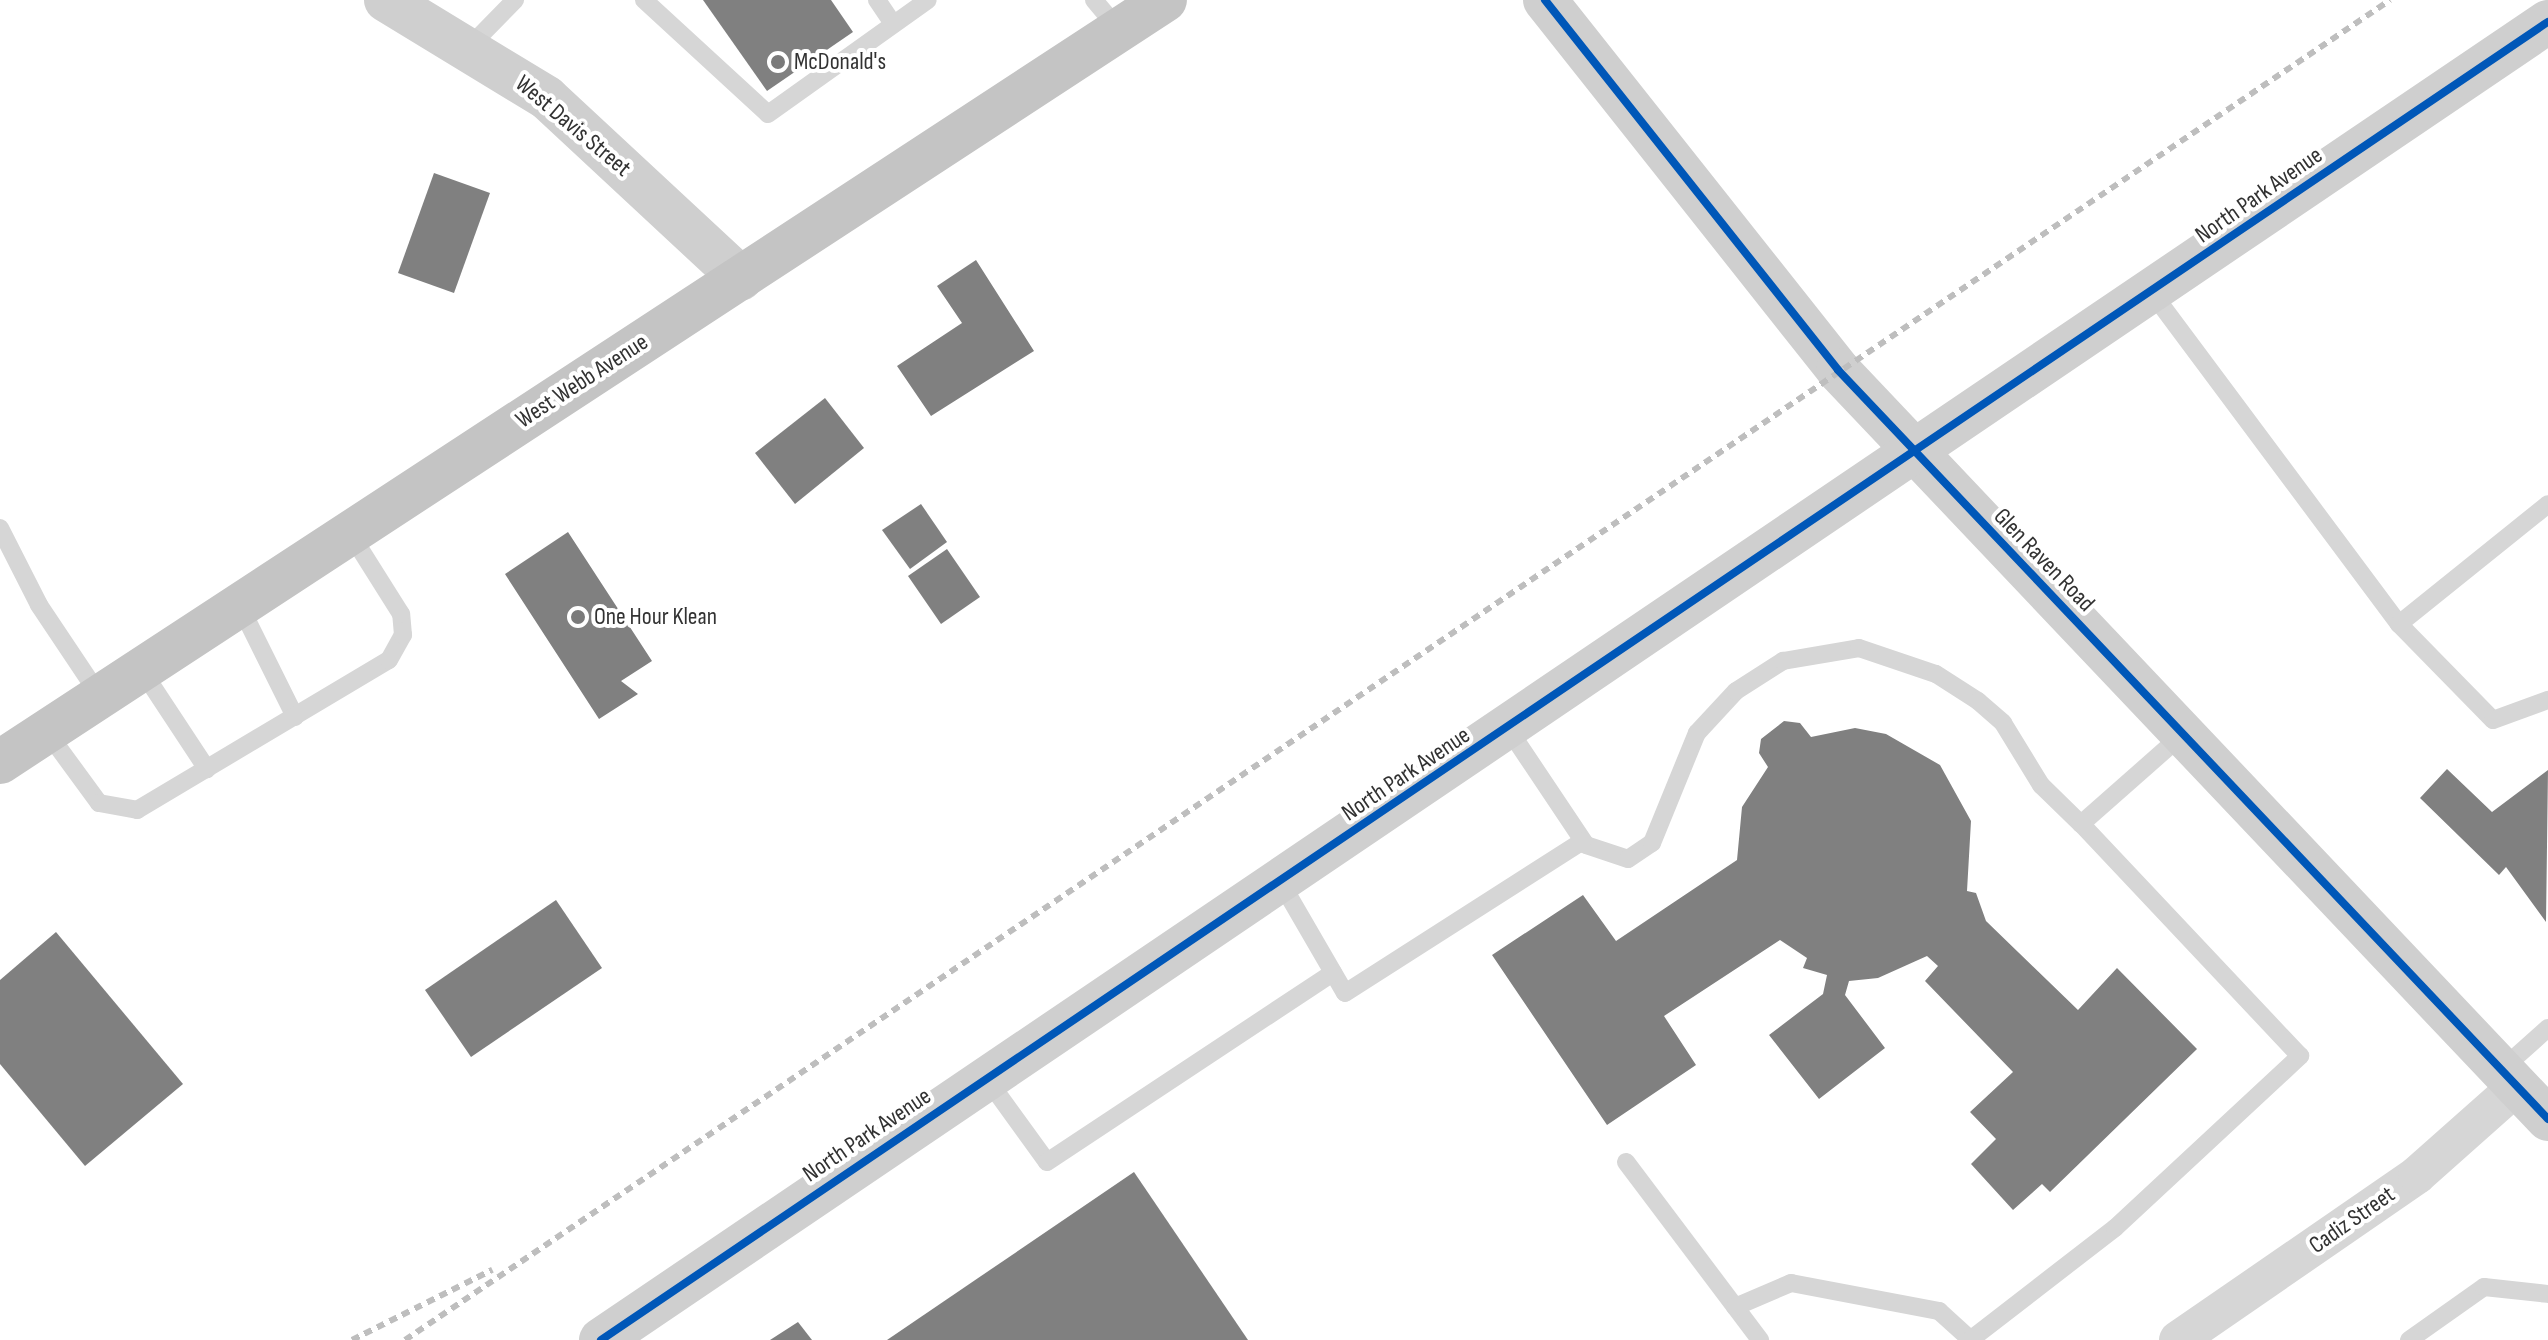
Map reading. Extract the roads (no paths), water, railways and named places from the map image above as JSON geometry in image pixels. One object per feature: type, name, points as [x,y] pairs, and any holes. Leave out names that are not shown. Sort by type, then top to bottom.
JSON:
[{"type":"highway","name":"West Webb Avenue","points":[[0,762],[348,531],[741,278],[1107,15],[1165,0]]},
{"type":"street","name":"West Davis Street","points":[[386,0],[471,45],[547,98],[741,278]]},
{"type":"street","name":"Glen Raven Road","points":[[1545,0],[1838,370],[2548,1119]]},
{"type":"street","name":"North Park Avenue","points":[[601,1340],[986,1078],[1509,730],[2548,22]]},
{"type":"street","name":"Cadiz Street","points":[[2188,1337],[2417,1175],[2508,1079]]},
{"type":"lane","points":[[471,45],[515,0]]},
{"type":"lane","points":[[644,0],[768,114],[928,0]]},
{"type":"lane","points":[[877,0],[893,24]]},
{"type":"lane","points":[[2153,294],[2399,624],[2493,720],[2548,700]]},
{"type":"lane","points":[[2399,624],[2548,504]]},
{"type":"lane","points":[[0,528],[39,605],[100,696]]},
{"type":"lane","points":[[46,732],[99,803],[120,812],[137,810],[389,660],[403,635],[401,614],[348,531]]},
{"type":"lane","points":[[239,604],[295,717]]},
{"type":"lane","points":[[1509,730],[1583,841],[1606,854],[1640,854],[1662,822],[1697,733],[1736,691],[1783,661],[1827,648],[1900,660],[1978,701],[2003,723],[2041,785],[2300,1056],[2115,1228],[1970,1340],[1939,1311],[1791,1283],[1735,1307]]},
{"type":"lane","points":[[141,669],[207,769]]},
{"type":"lane","points":[[2081,824],[2183,734]]},
{"type":"lane","points":[[1280,881],[1345,993],[1583,841]]},
{"type":"lane","points":[[986,1078],[1047,1162],[1333,973]]},
{"type":"lane","points":[[2508,1079],[2548,1028]]},
{"type":"lane","points":[[1626,1162],[1760,1340]]},
{"type":"lane","points":[[2409,1340],[2484,1287],[2548,1294]]},
{"type":"railway","points":[[405,1340],[2390,0]]},
{"type":"railway","points":[[352,1340],[492,1270]]},
{"type":"place","name":"McDonald's","points":[[778,62]]},
{"type":"place","name":"One Hour Klean","points":[[578,617]]}]
